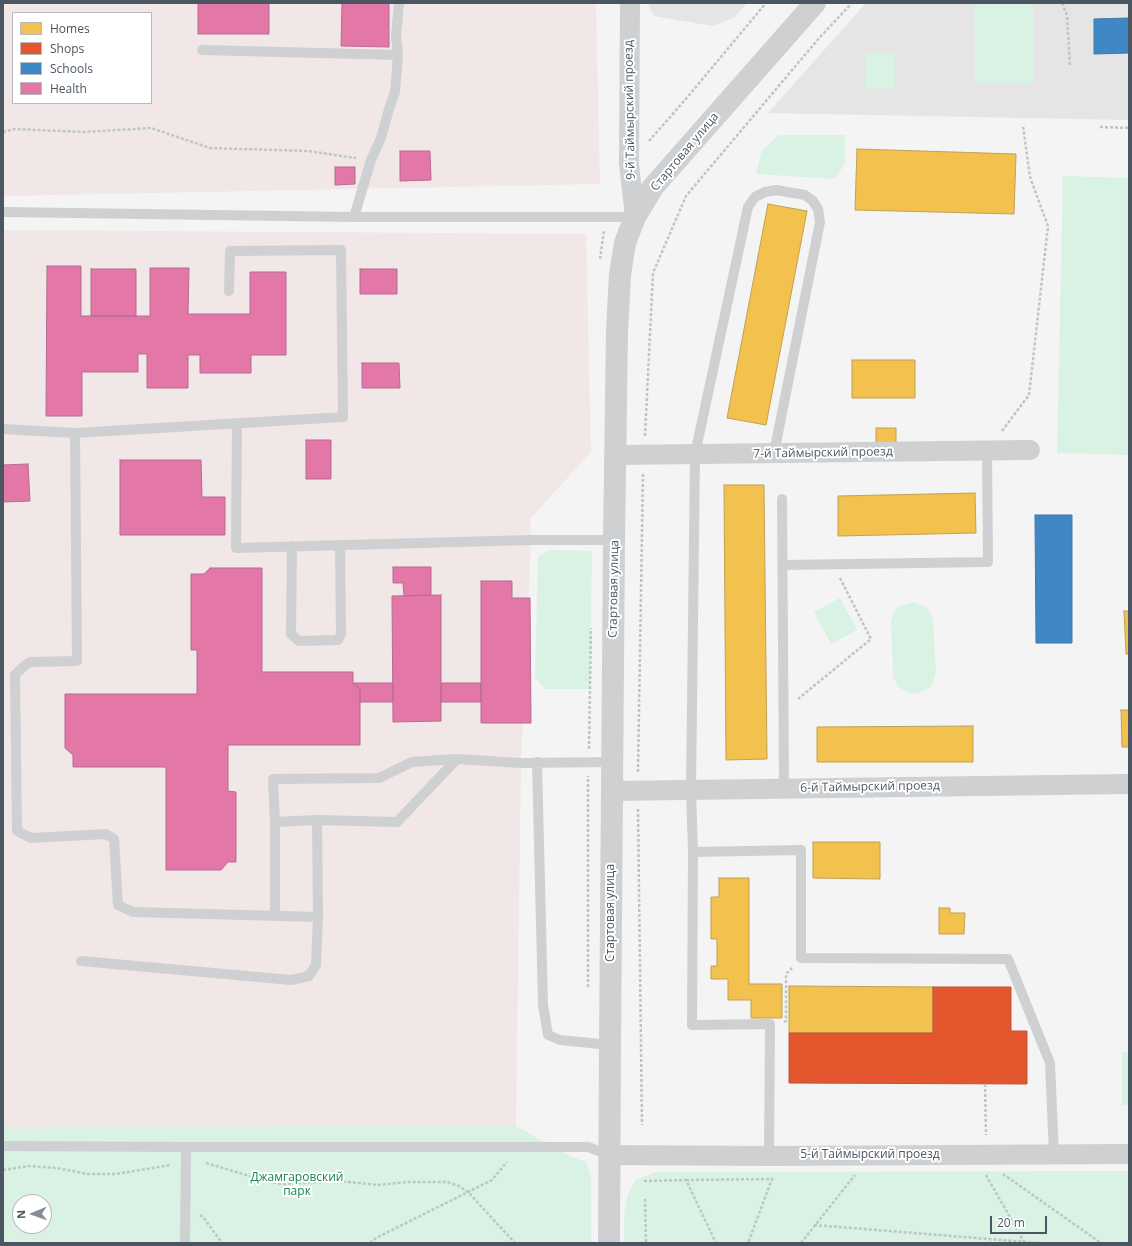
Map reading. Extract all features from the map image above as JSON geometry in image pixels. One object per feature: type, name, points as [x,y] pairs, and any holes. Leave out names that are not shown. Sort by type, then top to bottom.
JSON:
[{"type":"street","name":"9-й Таймырский проезд","points":[[630,3],[629,164],[635,218]]},
{"type":"street","name":"Стартовая улица","points":[[609,1243],[612,762],[617,331],[620,275],[625,243],[635,218],[653,187],[815,3]]},
{"type":"street","name":"7-й Таймырский проезд","points":[[616,455],[1030,450]]},
{"type":"street","name":"6-й Таймырский проезд","points":[[612,791],[1129,784]]},
{"type":"street","name":"5-й Таймырский проезд","points":[[610,1155],[769,1156],[1129,1154]]},
{"type":"lane","points":[[354,217],[371,160],[381,138],[388,109],[395,92],[398,55],[396,36],[399,3]]},
{"type":"lane","points":[[202,50],[398,55]]},
{"type":"lane","points":[[769,1156],[770,1024],[692,1025],[693,852],[691,789],[695,454],[748,207],[755,197],[765,192],[776,190],[805,195],[813,201],[818,209],[820,222],[774,453]]},
{"type":"lane","points":[[3,212],[354,217],[635,218]]},
{"type":"lane","points":[[3,429],[75,433],[343,417],[340,250],[230,251],[229,291]]},
{"type":"lane","points":[[237,423],[236,548],[531,540],[614,540]]},
{"type":"lane","points":[[75,433],[77,661],[30,662],[15,675],[17,831],[31,838],[106,834],[114,839],[118,905],[133,912],[318,917]]},
{"type":"lane","points":[[783,565],[988,562],[987,450]]},
{"type":"lane","points":[[782,499],[784,788]]},
{"type":"lane","points":[[292,546],[291,634],[299,641],[338,640],[341,634],[340,545]]},
{"type":"lane","points":[[275,915],[275,822],[273,779],[379,778],[412,762],[456,759],[521,763],[612,762]]},
{"type":"lane","points":[[275,822],[317,820],[398,822],[456,759]]},
{"type":"lane","points":[[537,762],[543,1005],[548,1035],[560,1040],[610,1045]]},
{"type":"lane","points":[[81,961],[291,980],[309,976],[316,965],[318,917],[317,820]]},
{"type":"lane","points":[[693,852],[801,850],[801,958],[1008,959],[1050,1063],[1054,1155]]},
{"type":"lane","points":[[3,1146],[521,1146],[588,1147],[610,1155]]},
{"type":"lane","points":[[185,1243],[186,1147]]},
{"type":"path","points":[[642,1125],[638,790],[644,455],[653,274],[686,196],[816,43],[852,3]]},
{"type":"path","points":[[1062,3],[1067,15],[1070,66]]},
{"type":"path","points":[[987,450],[1029,395],[1048,226],[1030,177],[1023,126]]},
{"type":"path","points":[[1100,127],[1129,128]]},
{"type":"path","points":[[3,132],[15,129],[84,132],[151,128],[210,148],[308,151],[371,160]]},
{"type":"path","points":[[784,710],[871,638],[833,564]]},
{"type":"path","points":[[770,1024],[781,1024],[786,1021],[786,974],[801,958]]},
{"type":"path","points":[[985,1084],[986,1139]]},
{"type":"path","points":[[370,1243],[376,1238],[492,1180],[521,1146]]},
{"type":"path","points":[[801,1243],[871,1155]]},
{"type":"path","points":[[975,1155],[1024,1242]]},
{"type":"path","points":[[3,1170],[29,1166],[56,1168],[88,1174],[116,1174],[186,1163],[208,1163],[266,1181],[284,1184],[339,1181],[377,1185],[408,1182],[447,1182],[459,1186],[468,1192],[515,1243]]},
{"type":"path","points":[[1000,1172],[1101,1243]]},
{"type":"path","points":[[644,1181],[772,1179],[748,1243]]},
{"type":"path","points":[[686,1180],[716,1243]]},
{"type":"path","points":[[645,1199],[646,1243]]},
{"type":"path","points":[[185,1212],[196,1213],[204,1218],[222,1243]]},
{"type":"path","points":[[814,1225],[1039,1243]]},
{"type":"path","points":[[975,1238],[977,1243]]},
{"type":"shaded area","points":[[3,3],[596,3],[600,184],[3,196]]},
{"type":"shaded area","points":[[647,3],[747,3],[735,17],[713,26],[654,16]]},
{"type":"shaded area","points":[[866,3],[1129,3],[1129,120],[768,113]]},
{"type":"shaded area","points":[[3,230],[586,234],[591,452],[530,519],[531,540],[521,763],[516,1126],[3,1127]]},
{"type":"green space","points":[[974,3],[1033,3],[1034,83],[975,84]]},
{"type":"green space","points":[[894,53],[895,88],[866,89],[865,54]]},
{"type":"green space","points":[[779,135],[845,135],[845,164],[834,179],[756,174],[762,150]]},
{"type":"green space","points":[[1063,176],[1129,178],[1129,455],[1057,453]]},
{"type":"green space","points":[[548,550],[592,551],[590,689],[545,689],[535,677],[538,557]]},
{"type":"green space","points":[[840,598],[857,630],[831,644],[814,612]]},
{"type":"green space","points":[[914,602],[925,607],[931,613],[933,620],[936,671],[933,683],[929,688],[912,694],[900,688],[893,677],[891,621],[896,609],[902,605]]},
{"type":"green space","points":[[1122,1052],[1129,1052],[1129,1105],[1122,1105]]},
{"type":"green space","name":"Джамгаровский парк","points":[[516,1126],[570,1156],[586,1162],[591,1177],[591,1243],[3,1243],[3,1127]]},
{"type":"green space","points":[[1129,1171],[1129,1243],[624,1243],[624,1214],[628,1194],[635,1180],[656,1172]]},
{"type":"building: Homes","points":[[857,149],[1016,154],[1014,214],[855,210]]},
{"type":"building: Homes","points":[[768,204],[807,211],[766,425],[727,418]]},
{"type":"building: Homes","points":[[852,360],[915,360],[915,398],[852,398]]},
{"type":"building: Homes","points":[[876,428],[896,428],[896,447],[876,447]]},
{"type":"building: Homes","points":[[724,485],[764,485],[767,759],[726,760]]},
{"type":"building: Homes","points":[[975,493],[976,533],[838,536],[838,496]]},
{"type":"building: Homes","points":[[1124,611],[1129,611],[1129,654],[1126,654]]},
{"type":"building: Homes","points":[[1121,710],[1129,710],[1129,747],[1122,747]]},
{"type":"building: Homes","points":[[973,726],[973,762],[817,762],[817,727]]},
{"type":"building: Homes","points":[[813,842],[880,842],[880,879],[813,878]]},
{"type":"building: Homes","points":[[719,878],[749,878],[749,984],[782,984],[782,1018],[751,1018],[751,1000],[728,1000],[728,979],[711,979],[711,966],[717,966],[717,939],[711,939],[711,897],[719,897]]},
{"type":"building: Homes","points":[[939,908],[950,908],[950,913],[965,913],[964,934],[939,934]]},
{"type":"building: Homes","points":[[789,986],[933,987],[933,1033],[789,1033]]},
{"type":"building: Shops","points":[[933,987],[1011,987],[1011,1031],[1027,1031],[1027,1084],[789,1083],[789,1033],[933,1033]]},
{"type":"building: Schools","points":[[1129,18],[1129,53],[1094,54],[1094,19]]},
{"type":"building: Schools","points":[[1035,515],[1072,515],[1072,643],[1036,643]]},
{"type":"building: Health","points":[[198,3],[269,3],[269,34],[198,34]]},
{"type":"building: Health","points":[[342,3],[389,3],[389,47],[341,46]]},
{"type":"building: Health","points":[[400,151],[430,151],[431,180],[400,181]]},
{"type":"building: Health","points":[[335,167],[355,167],[355,184],[335,185]]},
{"type":"building: Health","points":[[47,266],[81,266],[81,316],[150,316],[150,268],[189,268],[188,314],[250,314],[250,272],[286,272],[286,355],[251,355],[251,373],[200,373],[200,355],[188,355],[188,388],[147,388],[147,354],[138,354],[138,372],[82,372],[82,416],[46,416]]},
{"type":"building: Health","points":[[91,269],[136,269],[136,316],[91,316]]},
{"type":"building: Health","points":[[360,269],[397,269],[397,294],[360,294]]},
{"type":"building: Health","points":[[362,363],[399,363],[400,388],[362,388]]},
{"type":"building: Health","points":[[306,440],[331,440],[331,479],[306,479]]},
{"type":"building: Health","points":[[120,460],[201,460],[202,497],[225,497],[225,535],[120,535]]},
{"type":"building: Health","points":[[28,464],[30,501],[3,502],[3,465]]},
{"type":"building: Health","points":[[393,567],[431,567],[431,595],[404,596],[403,583],[393,583]]},
{"type":"building: Health","points":[[210,568],[262,568],[262,672],[353,672],[353,683],[360,689],[360,745],[228,745],[228,791],[236,792],[236,862],[228,862],[221,870],[166,870],[166,767],[73,767],[73,755],[65,748],[65,694],[197,694],[197,650],[191,650],[191,574],[204,574]]},
{"type":"building: Health","points":[[481,581],[512,581],[512,598],[530,598],[531,723],[481,723]]},
{"type":"building: Health","points":[[441,595],[441,721],[393,722],[392,596]]},
{"type":"building: Health","points":[[353,683],[393,683],[393,702],[360,702],[360,689]]},
{"type":"building: Health","points":[[441,683],[481,683],[481,702],[441,702]]}]
